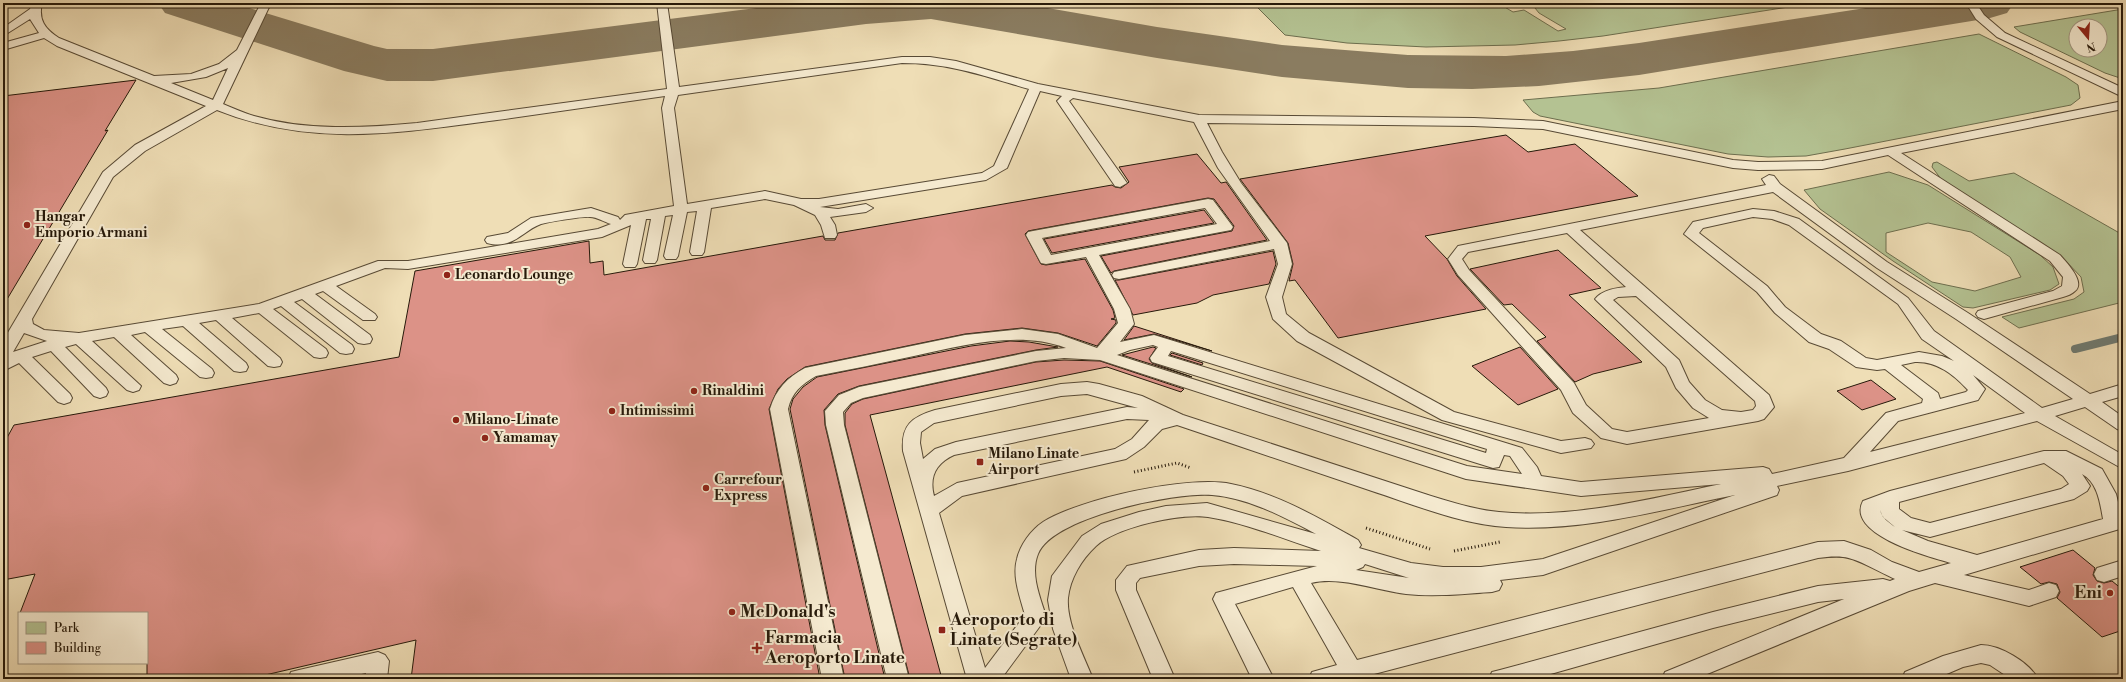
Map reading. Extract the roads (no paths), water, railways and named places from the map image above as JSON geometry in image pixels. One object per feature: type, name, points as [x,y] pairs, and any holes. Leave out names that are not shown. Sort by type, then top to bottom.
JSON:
[{"type":"lane","points":[[3,355],[108,175],[140,148],[216,105],[266,3]]},
{"type":"lane","points":[[662,3],[674,91],[668,108],[681,209],[671,256]]},
{"type":"lane","points":[[1971,3],[1980,17],[2000,35],[2123,93]]},
{"type":"lane","points":[[3,33],[36,7]]},
{"type":"lane","points":[[36,7],[37,24],[46,34],[61,44],[252,120],[294,128],[321,130],[383,130],[902,60],[930,60],[956,64],[1036,87],[1199,119],[1474,122],[1543,125],[1733,164],[1758,166],[1822,165],[2123,105]]},
{"type":"lane","points":[[3,47],[46,34]]},
{"type":"lane","points":[[147,77],[164,80],[208,73],[234,59],[246,46]]},
{"type":"lane","points":[[3,366],[20,355],[78,338],[262,308],[304,294],[406,254],[512,237],[536,221],[591,212],[613,220],[765,195],[798,202],[819,203],[986,176],[1000,168],[1036,87]]},
{"type":"lane","points":[[1070,94],[1063,101],[1120,183]]},
{"type":"lane","points":[[1199,119],[1207,139],[1245,199],[1280,243],[1285,264],[1274,297],[1279,316],[1303,337],[1448,416],[1561,447],[1584,444]]},
{"type":"lane","points":[[1890,151],[2055,258],[2070,277],[2070,288],[2058,294],[1984,314]]},
{"type":"lane","points":[[1758,166],[1775,187],[1882,265],[1962,316],[2089,401],[2123,426]]},
{"type":"lane","points":[[1570,228],[1582,242],[1763,399],[1765,408],[1758,415],[1627,438],[1607,434],[1579,409],[1568,387],[1463,272],[1455,259],[1462,248],[1775,187]]},
{"type":"lane","points":[[798,202],[820,212],[838,213],[905,201],[916,195],[919,188]]},
{"type":"lane","points":[[1208,203],[1226,227],[1105,250],[1090,252],[1046,260],[1033,234],[1208,203]]},
{"type":"lane","points":[[697,252],[705,205]]},
{"type":"lane","points":[[820,212],[828,225],[830,235]]},
{"type":"lane","points":[[650,260],[659,213]]},
{"type":"lane","points":[[1263,679],[1223,599],[1325,572],[1406,586],[1444,588],[1482,586],[1513,580],[1543,567],[1841,467],[1892,417],[1972,396],[1977,389],[1964,376],[1947,364],[1919,357],[1877,366],[1862,364],[1835,345],[1815,338],[1780,310],[1762,289],[1691,234],[1698,225],[1753,213],[1774,215],[1794,222],[1903,301],[1928,334],[2042,416],[2123,463]]},
{"type":"lane","points":[[383,264],[408,265],[602,233],[640,216]]},
{"type":"lane","points":[[630,264],[640,216]]},
{"type":"lane","points":[[1119,275],[1280,243]]},
{"type":"lane","points":[[1090,252],[1122,309],[1126,324],[1101,355]]},
{"type":"lane","points":[[325,285],[369,317]]},
{"type":"lane","points":[[1640,292],[1615,293],[1603,299],[1673,364],[1682,384],[1699,404],[1718,416],[1741,418]]},
{"type":"lane","points":[[304,294],[364,339]]},
{"type":"lane","points":[[284,301],[346,349]]},
{"type":"lane","points":[[262,308],[320,354]]},
{"type":"lane","points":[[219,315],[274,362]]},
{"type":"lane","points":[[24,318],[27,327],[33,332],[63,338],[78,338],[133,386]]},
{"type":"lane","points":[[187,320],[240,367]]},
{"type":"lane","points":[[149,327],[206,373]]},
{"type":"lane","points":[[118,332],[170,379]]},
{"type":"lane","points":[[833,679],[780,409],[782,395],[794,381],[811,372],[990,336],[1022,334],[1039,335],[1058,339],[1101,355],[1466,472],[1581,489],[1841,467]]},
{"type":"lane","points":[[898,679],[836,429],[834,411],[845,399],[859,393],[1036,356],[1064,353],[1101,355],[1127,345],[1154,340],[1168,344],[1158,358],[1493,462],[1498,446],[1516,452],[1531,472],[1532,482]]},
{"type":"lane","points":[[54,344],[100,392]]},
{"type":"lane","points":[[20,355],[64,398]]},
{"type":"lane","points":[[1888,363],[1932,397],[1929,407]]},
{"type":"lane","points":[[978,679],[912,451],[910,435],[917,423],[935,416],[1061,390],[1087,388],[1136,400],[1177,419],[1424,501],[1465,513],[1506,520],[1546,520],[1603,514],[1841,467],[2042,416],[2123,390]]},
{"type":"lane","points":[[922,486],[925,470],[933,458],[956,448],[1127,413],[1147,413],[1177,419]]},
{"type":"lane","points":[[929,511],[943,498],[957,490],[1120,454],[1138,443],[1156,424],[1177,419]]},
{"type":"lane","points":[[1890,498],[1890,512],[1905,524],[1930,530],[2067,494],[2081,486],[2069,471],[2044,457]]},
{"type":"lane","points":[[1673,679],[1742,649],[1920,580],[1980,563],[2119,523],[2107,494],[2096,474],[2066,457],[2044,457],[1890,498],[1870,506],[1873,519],[1892,534],[1918,546],[1980,563]]},
{"type":"lane","points":[[990,679],[1002,659],[1022,636],[1036,616],[1025,580],[1024,568],[1029,551],[1040,537],[1053,525],[1094,509],[1187,488],[1212,488],[1270,503],[1313,524],[1377,560]]},
{"type":"lane","points":[[1080,678],[1064,629],[1058,600],[1062,576],[1089,541],[1108,529],[1139,519],[1166,513],[1188,510],[1206,510],[1232,516],[1411,571]]},
{"type":"lane","points":[[1320,679],[1818,550],[1844,549],[1864,555],[1885,567],[1920,580],[2029,598],[2049,591]]},
{"type":"lane","points":[[1164,679],[1126,590],[1126,580],[1134,572],[1199,558],[1234,556],[1341,559],[1443,575],[1481,575],[1543,567]]},
{"type":"lane","points":[[2104,574],[2123,568]]},
{"type":"lane","points":[[1298,578],[1351,670]]},
{"type":"lane","points":[[1500,679],[1713,620],[1818,594],[1920,580]]},
{"type":"lane","points":[[1913,679],[1960,658],[1988,654],[2020,673],[2027,679]]},
{"type":"lane","points":[[299,679],[378,661],[376,679]]},
{"type":"waterway","points":[[2075,349],[2123,337]]},
{"type":"place","name":"Hangar Emporio Armani","points":[[27,225]]},
{"type":"place","name":"Leonardo Lounge","points":[[447,275]]},
{"type":"place","name":"Rinaldini","points":[[694,391]]},
{"type":"place","name":"Intimissimi","points":[[612,411]]},
{"type":"place","name":"Milano-Linate","points":[[456,420]]},
{"type":"place","name":"Yamamay","points":[[485,438]]},
{"type":"place","name":"Milano Linate Airport","points":[[980,462]]},
{"type":"place","name":"Carrefour Express","points":[[706,488]]},
{"type":"place","name":"Eni","points":[[2110,593]]},
{"type":"place","name":"McDonald's","points":[[732,612]]},
{"type":"place","name":"Aeroporto di Linate (Segrate)","points":[[942,630]]},
{"type":"place","name":"Farmacia Aeroporto Linate","points":[[757,648]]}]
